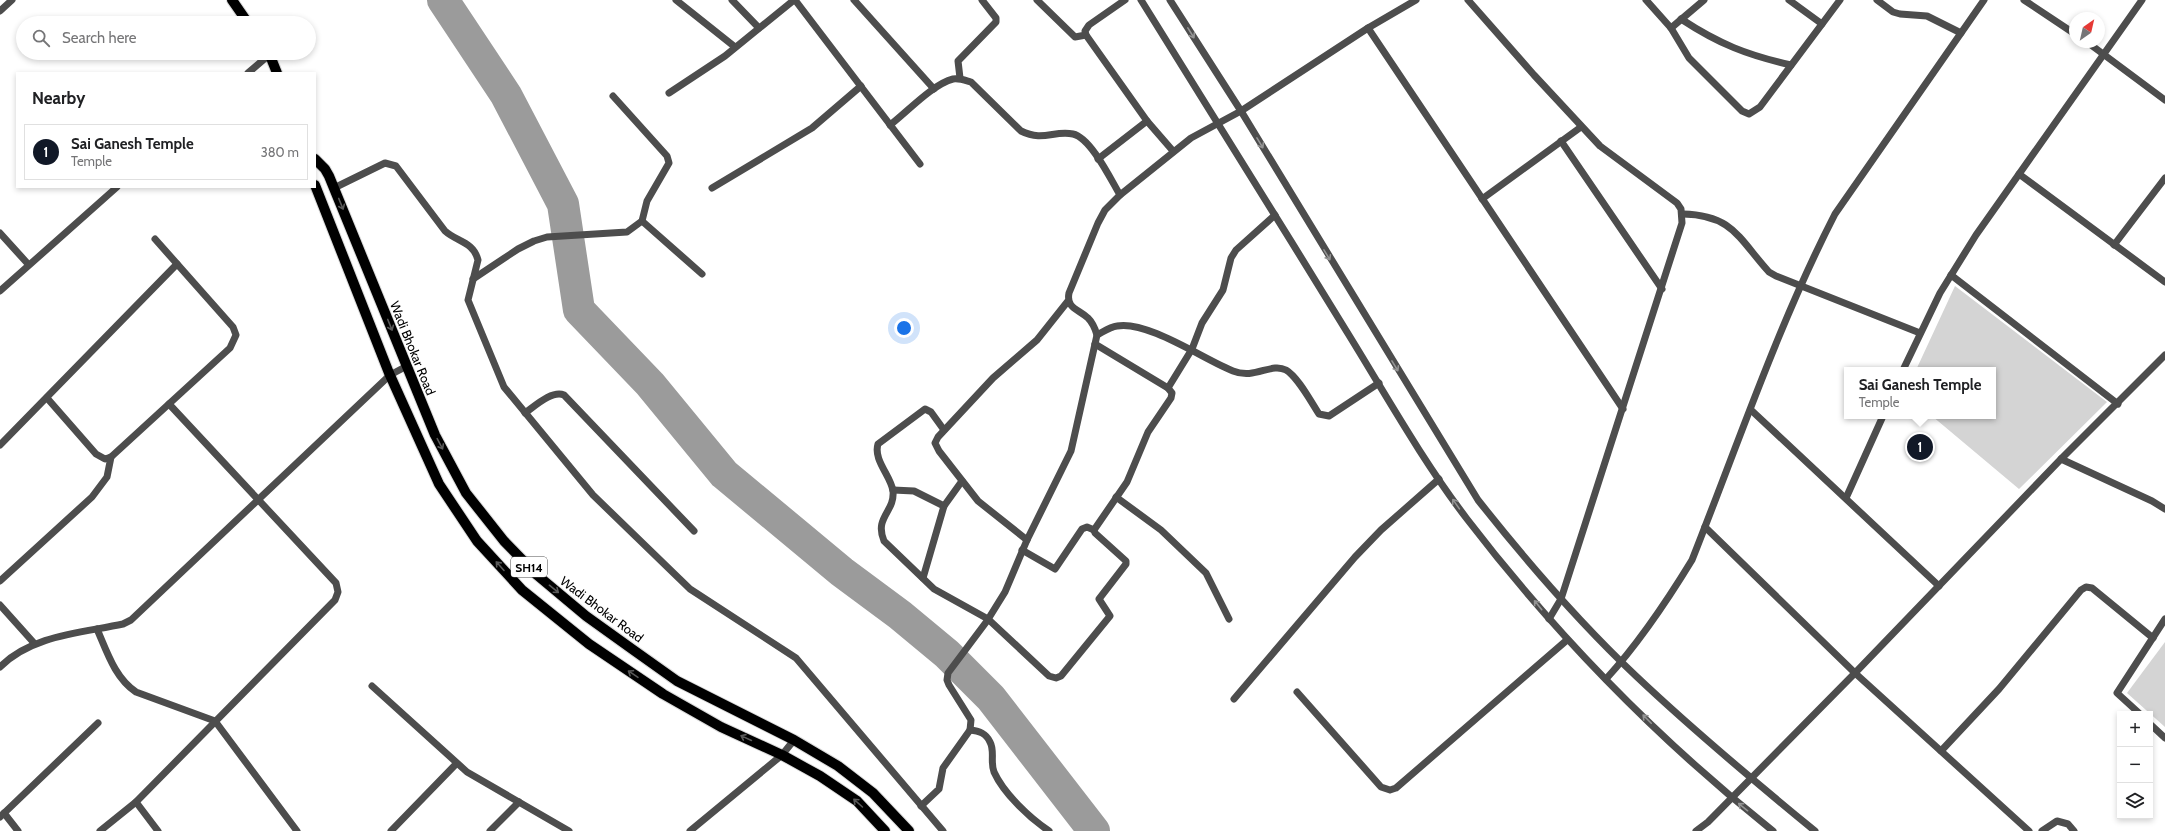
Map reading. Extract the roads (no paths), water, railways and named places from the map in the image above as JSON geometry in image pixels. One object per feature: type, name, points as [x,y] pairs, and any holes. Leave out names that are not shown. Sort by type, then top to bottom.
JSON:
[{"type":"main road","points":[[232,0],[243,16]]},
{"type":"main road","points":[[272,60],[277,72]]},
{"type":"main road","name":"Wadi Bhokar Road","points":[[316,160],[325,169],[334,188],[432,427],[466,493],[504,542],[537,576],[586,616],[677,681],[794,740],[838,766],[873,793],[909,831]]},
{"type":"main road","name":"SH14","points":[[316,188],[390,376],[439,484],[477,541],[522,590],[589,644],[663,694],[721,727],[782,755],[820,776],[857,801],[885,831]]},
{"type":"street","points":[[0,11],[12,0]]},
{"type":"street","points":[[676,0],[735,47]]},
{"type":"street","points":[[732,0],[759,28]]},
{"type":"street","points":[[781,0],[786,6]]},
{"type":"street","points":[[669,93],[735,47],[795,0],[920,164]]},
{"type":"street","points":[[854,0],[934,89]]},
{"type":"street","points":[[960,78],[958,61],[996,22],[996,18],[982,0]]},
{"type":"street","points":[[1037,0],[1075,37],[1086,35]]},
{"type":"street","points":[[1125,0],[1089,25],[1085,31],[1086,35],[1147,121],[1173,151]]},
{"type":"street","points":[[1141,0],[1379,383],[1419,451],[1466,518],[1567,640],[1690,761],[1731,797],[1774,831]]},
{"type":"street","points":[[1170,0],[1241,111],[1455,465],[1478,500],[1518,552],[1622,662],[1750,778],[1814,831]]},
{"type":"street","points":[[1026,540],[983,505],[939,451],[935,443],[944,430],[993,378],[1037,340],[1068,301],[1069,293],[1098,222],[1105,210],[1120,195],[1191,138],[1241,111],[1368,28],[1416,0]]},
{"type":"street","points":[[1468,0],[1581,127],[1600,146],[1677,203],[1683,214],[1682,223],[1662,289],[1561,599],[1549,619]]},
{"type":"street","points":[[1646,0],[1671,28],[1689,58],[1742,111],[1749,114],[1760,107],[1840,0]]},
{"type":"street","points":[[1671,28],[1704,0]]},
{"type":"street","points":[[1789,0],[1822,24]]},
{"type":"street","points":[[1877,0],[1893,12],[1927,16],[1937,19],[1960,34]]},
{"type":"street","points":[[1606,679],[1622,662],[1677,585],[1692,560],[1801,286],[1835,214],[1984,0]]},
{"type":"street","points":[[2024,0],[2069,30]]},
{"type":"street","points":[[1904,367],[1920,333],[1951,275],[1976,235],[2142,0]]},
{"type":"street","points":[[1681,19],[1706,35],[1732,48],[1754,57],[1791,65]]},
{"type":"street","points":[[1368,28],[1623,410]]},
{"type":"street","points":[[2096,48],[2165,100]]},
{"type":"street","points":[[249,72],[262,60]]},
{"type":"street","points":[[890,125],[934,89],[952,79],[960,78],[971,82],[1021,131],[1030,136],[1039,137],[1072,134],[1085,141],[1120,195]]},
{"type":"street","points":[[712,188],[816,125],[861,86]]},
{"type":"street","points":[[473,278],[518,249],[534,241],[546,237],[627,232],[642,221],[647,201],[669,163],[667,156],[613,96]]},
{"type":"street","points":[[1098,159],[1147,121]]},
{"type":"street","points":[[1482,199],[1581,127]]},
{"type":"street","points":[[1561,141],[1662,289]]},
{"type":"street","points":[[334,188],[385,163],[396,166],[445,231],[473,248],[478,260],[468,295],[469,305],[501,382],[525,413],[593,495],[690,589],[796,658],[943,831]]},
{"type":"street","points":[[2018,174],[2165,282]]},
{"type":"street","points":[[2114,245],[2165,178]]},
{"type":"street","points":[[0,291],[28,264],[116,188]]},
{"type":"street","points":[[1683,214],[1699,215],[1720,221],[1733,228],[1769,272],[1920,333]]},
{"type":"street","points":[[1168,388],[1192,349],[1202,323],[1223,290],[1231,258],[1236,250],[1275,215]]},
{"type":"street","points":[[642,221],[702,274]]},
{"type":"street","points":[[0,233],[28,264]]},
{"type":"street","points":[[47,398],[96,454],[105,459],[111,458],[230,348],[236,335],[233,328],[155,240]]},
{"type":"street","points":[[0,445],[177,264]]},
{"type":"street","points":[[1951,275],[2118,404]]},
{"type":"street","points":[[921,806],[939,789],[943,768],[970,730],[971,720],[949,685],[947,680],[948,673],[987,620],[1005,592],[1026,540],[1071,451],[1097,335],[1094,324],[1071,306],[1068,301]]},
{"type":"street","points":[[1097,335],[1116,326],[1128,325],[1192,349],[1233,371],[1245,375],[1256,374],[1276,367],[1286,370],[1293,377],[1319,414],[1324,416],[1329,416],[1379,383]]},
{"type":"street","points":[[1094,530],[1133,470],[1148,432],[1171,398],[1172,393],[1168,388],[1095,344]]},
{"type":"street","points":[[1698,829],[1708,822],[1855,673],[2061,459],[2118,404],[2165,355]]},
{"type":"street","points":[[0,667],[20,651],[34,644],[123,624],[131,620],[390,376],[407,366]]},
{"type":"street","points":[[525,413],[553,395],[560,393],[564,395],[694,531]]},
{"type":"street","points":[[100,831],[136,802],[335,600],[338,592],[336,584],[169,404]]},
{"type":"street","points":[[944,430],[931,412],[925,409],[878,444],[877,449],[879,456],[893,490],[892,498],[880,526],[880,533],[884,541],[923,578],[943,594],[987,620],[1049,676],[1056,678],[1061,676],[1110,616],[1099,599],[1126,564],[1125,558],[1095,533],[1094,530],[1087,527],[1082,529],[1055,569],[1022,550]]},
{"type":"street","points":[[1751,410],[1939,586]]},
{"type":"street","points":[[1846,498],[1882,419]]},
{"type":"street","points":[[0,581],[92,497],[107,476],[111,458]]},
{"type":"street","points":[[2061,459],[2152,501],[2165,510]]},
{"type":"street","points":[[1234,700],[1356,557],[1381,530],[1439,479]]},
{"type":"street","points":[[923,578],[944,506],[962,481]]},
{"type":"street","points":[[893,490],[914,491],[944,506]]},
{"type":"street","points":[[1116,497],[1161,530],[1206,573],[1229,619]]},
{"type":"street","points":[[1705,527],[1855,673],[2029,831]]},
{"type":"street","points":[[1941,751],[1999,689],[2081,590],[2086,587],[2092,588],[2153,638]]},
{"type":"street","points":[[0,606],[34,644]]},
{"type":"street","points":[[2137,711],[2117,693],[2165,619]]},
{"type":"street","points":[[97,629],[118,673],[128,687],[136,692],[215,721],[297,831]]},
{"type":"street","points":[[1298,692],[1381,787],[1390,790],[1396,788],[1567,640]]},
{"type":"street","points":[[372,686],[456,764],[477,778],[569,831]]},
{"type":"street","points":[[18,831],[2,815],[98,723]]},
{"type":"street","points":[[2153,727],[2165,738]]},
{"type":"street","points":[[970,730],[980,731],[986,735],[991,742],[992,766],[998,779],[1033,820],[1049,831]]},
{"type":"street","points":[[690,831],[782,755],[794,740]]},
{"type":"street","points":[[391,831],[456,764]]},
{"type":"street","points":[[136,802],[158,831]]},
{"type":"street","points":[[490,831],[519,802]]},
{"type":"street","points":[[2042,831],[2057,821],[2068,824],[2074,831]]},
{"type":"street","points":[[1698,829],[1708,831]]},
{"type":"waterway","points":[[443,0],[506,95],[563,204],[579,310],[650,384],[724,474],[842,572],[900,615],[947,654],[991,698],[1094,831]]},
{"type":"place","name":"Sai Ganesh Temple","points":[[1920,447]]}]
